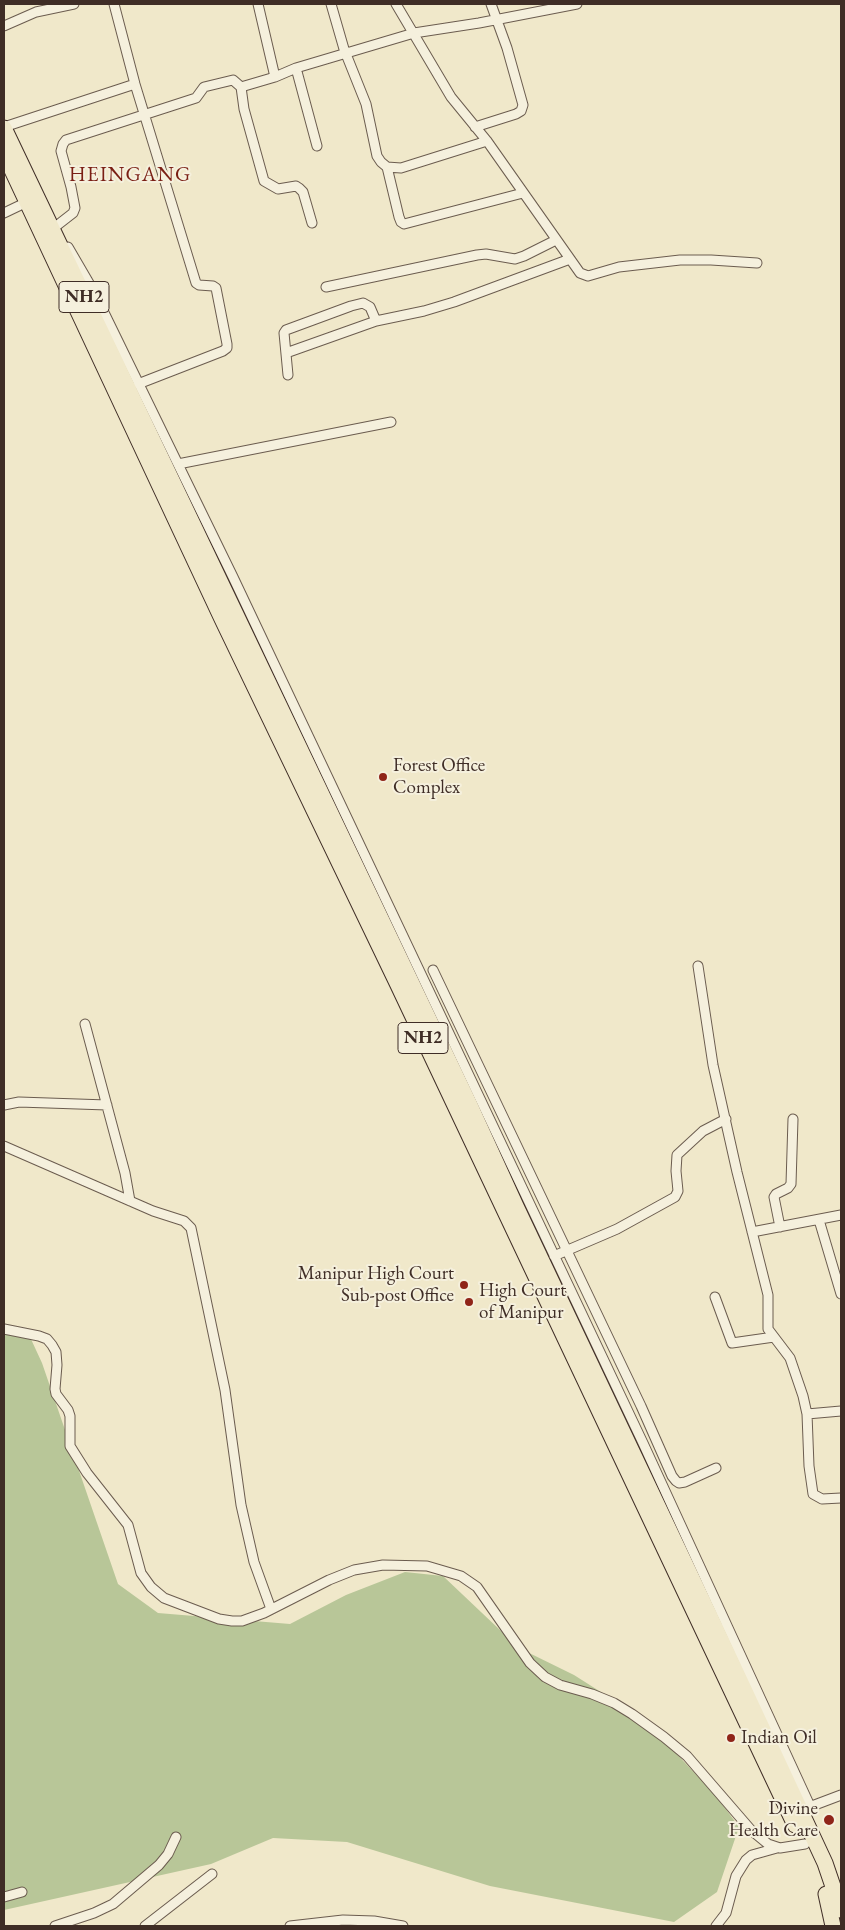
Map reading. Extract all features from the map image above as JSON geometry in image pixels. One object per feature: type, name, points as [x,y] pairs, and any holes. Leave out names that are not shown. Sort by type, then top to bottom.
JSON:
[{"type":"highway","name":"NH2","points":[[4,128],[31,199],[222,619],[800,1810],[832,1880],[841,1910]]},
{"type":"highway","name":"NH2","points":[[4,153],[31,199]]},
{"type":"highway","name":"NH2","points":[[800,1810],[804,1844],[826,1893],[833,1926]]},
{"type":"street","points":[[4,26],[36,12],[74,4]]},
{"type":"street","points":[[114,4],[135,84],[196,283],[216,288],[228,344],[224,352],[138,384]]},
{"type":"street","points":[[258,4],[275,77]]},
{"type":"street","points":[[332,4],[346,54],[366,104],[377,156],[381,162],[388,167],[411,165],[487,142]]},
{"type":"street","points":[[396,4],[451,97],[487,142],[580,274],[588,276],[619,267],[680,260],[757,263]]},
{"type":"street","points":[[475,126],[521,111],[522,105],[514,72],[491,4]]},
{"type":"street","points":[[241,87],[275,77],[296,68],[414,33],[496,20],[577,4]]},
{"type":"street","points":[[296,68],[316,146]]},
{"type":"street","points":[[55,227],[72,213],[75,208],[61,151],[66,140],[196,98],[204,87],[233,80],[241,87],[244,109],[264,181],[278,189],[296,186],[299,188],[303,192],[312,223]]},
{"type":"street","points":[[4,128],[135,84]]},
{"type":"street","points":[[388,167],[399,217],[404,224],[523,193]]},
{"type":"street","points":[[4,213],[31,199],[55,227],[93,290],[288,692],[647,1452],[800,1810],[841,1795]]},
{"type":"street","points":[[326,287],[477,255],[486,254],[515,258],[524,256],[556,240]]},
{"type":"street","points":[[286,353],[376,321],[424,311],[454,302],[570,259]]},
{"type":"street","points":[[288,374],[284,333],[286,330],[363,303],[370,307],[376,321]]},
{"type":"street","points":[[178,464],[391,422]]},
{"type":"street","points":[[698,966],[713,1064],[768,1295],[768,1329],[785,1350],[794,1367],[807,1414],[809,1466],[813,1494],[822,1499],[841,1498]]},
{"type":"street","points":[[434,970],[641,1406],[672,1476],[676,1481],[685,1482],[716,1468]]},
{"type":"street","points":[[85,1024],[125,1174],[130,1201]]},
{"type":"street","points":[[4,1105],[19,1102],[107,1106]]},
{"type":"street","points":[[554,1256],[616,1230],[675,1197],[678,1191],[677,1155],[703,1131],[726,1119]]},
{"type":"street","points":[[780,1227],[774,1197],[791,1184],[793,1119]]},
{"type":"street","points":[[4,1146],[130,1201],[184,1221],[192,1232],[225,1390],[244,1520],[257,1571],[271,1609]]},
{"type":"street","points":[[752,1232],[841,1215]]},
{"type":"street","points":[[819,1220],[841,1294]]},
{"type":"street","points":[[715,1297],[732,1343],[774,1338]]},
{"type":"street","points":[[4,1329],[48,1339],[52,1345],[56,1352],[56,1394],[68,1410],[70,1416],[70,1446],[87,1473],[128,1525],[141,1573],[151,1587],[164,1598],[204,1614],[232,1621],[251,1618],[354,1570],[383,1565],[427,1566],[461,1576],[477,1586],[530,1663],[545,1677],[560,1685],[592,1694],[614,1703],[664,1737],[687,1756],[761,1840],[773,1847],[780,1848]]},
{"type":"street","points":[[807,1414],[841,1411]]},
{"type":"street","points":[[55,1926],[99,1911],[113,1904],[164,1860],[176,1837]]},
{"type":"street","points":[[716,1926],[726,1913],[736,1876],[746,1860],[752,1855],[804,1844]]},
{"type":"street","points":[[145,1926],[212,1874]]},
{"type":"street","points":[[4,1897],[22,1892]]},
{"type":"street","points":[[290,1926],[343,1920],[374,1920],[403,1926]]},
{"type":"green space","points":[[4,1327],[30,1337],[42,1363],[118,1584],[158,1613],[290,1624],[346,1595],[405,1572],[443,1576],[519,1648],[574,1675],[645,1720],[717,1797],[739,1827],[717,1892],[674,1922],[490,1886],[347,1842],[273,1838],[211,1864],[4,1910]]},
{"type":"place","name":"Forest Office Complex","points":[[383,777]]},
{"type":"place","name":"Manipur High Court Sub-post Office","points":[[464,1285]]},
{"type":"place","name":"High Court of Manipur","points":[[469,1302]]},
{"type":"place","name":"Indian Oil","points":[[731,1738]]},
{"type":"place","name":"Divine Health Care","points":[[829,1820]]},
{"type":"district","name":"HEINGANG","points":[[130,175]]}]
